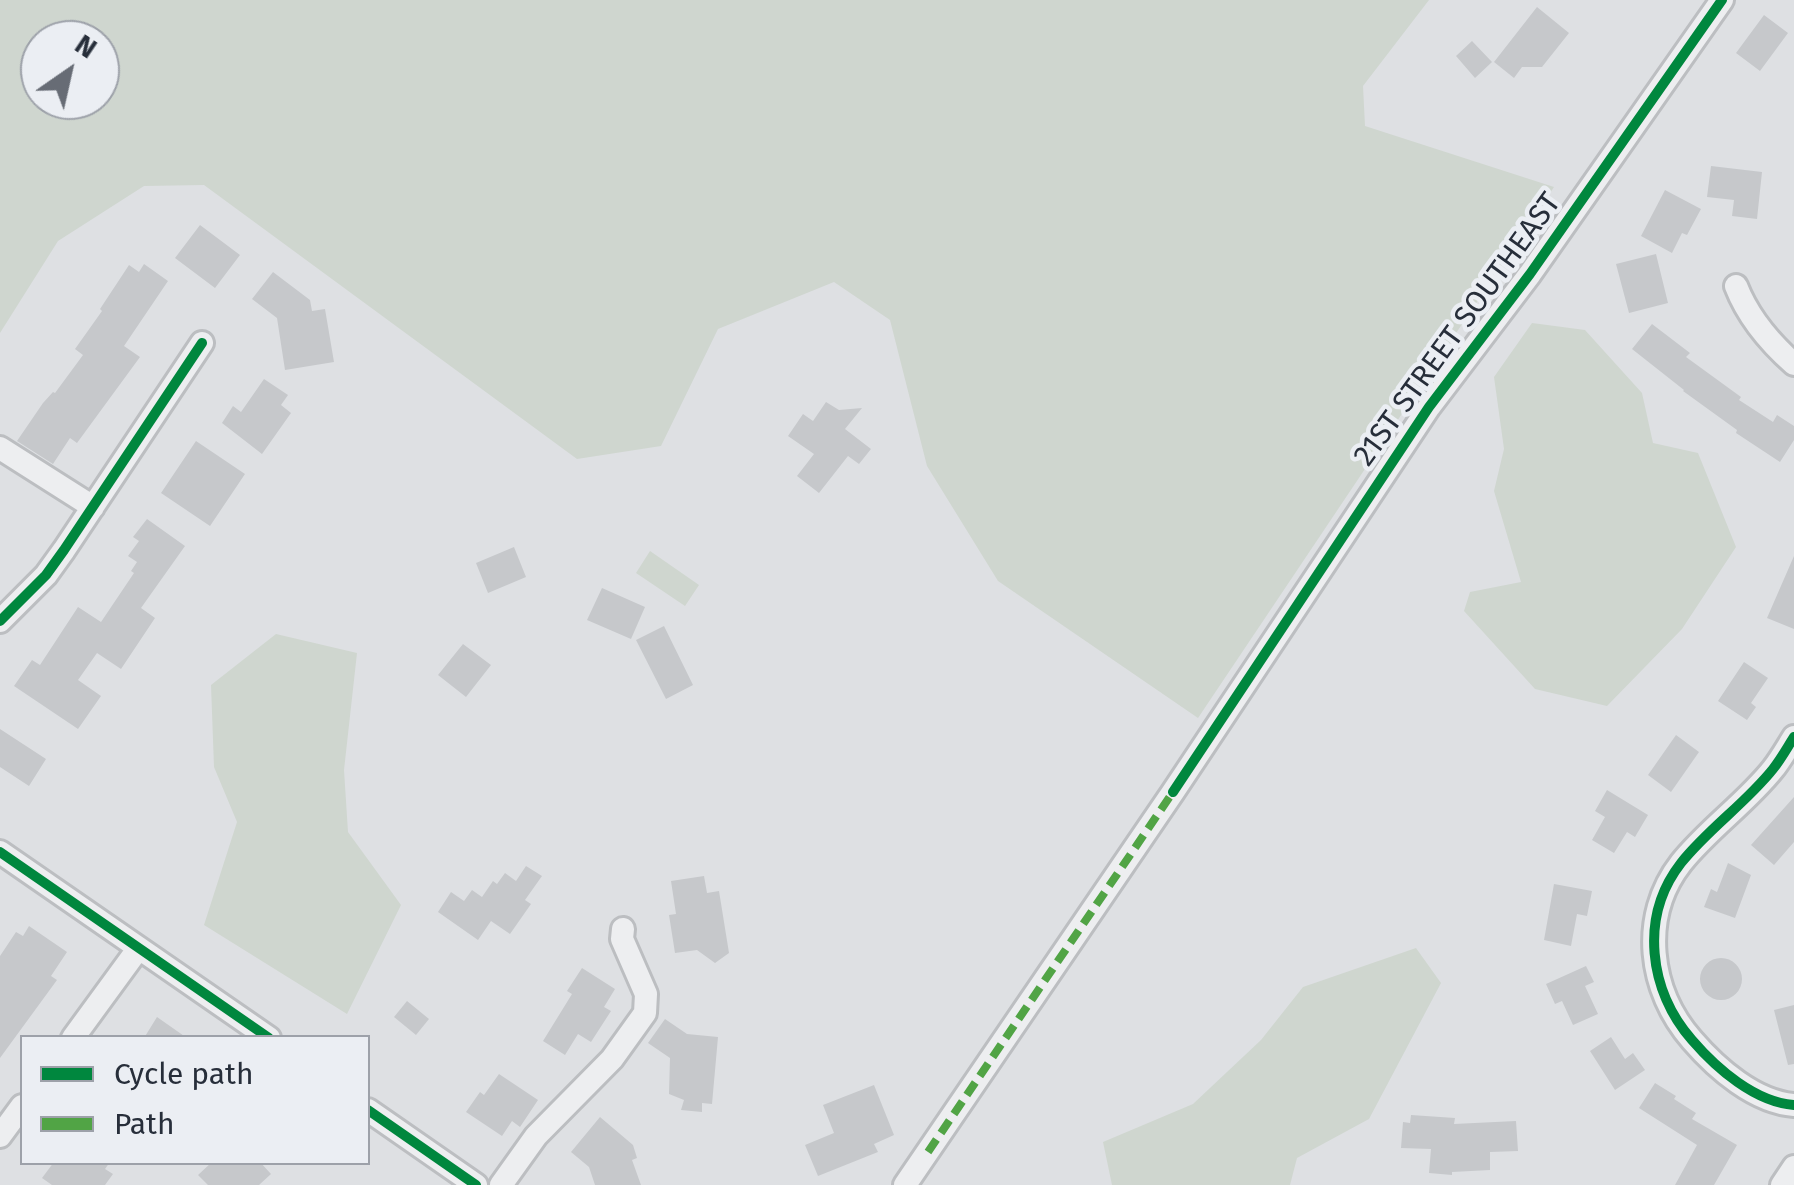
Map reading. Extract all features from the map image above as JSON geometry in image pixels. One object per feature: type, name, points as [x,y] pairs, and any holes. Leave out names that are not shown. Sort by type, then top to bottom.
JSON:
[{"type":"street","name":"21ST STREET SOUTHEAST","points":[[905,1185],[1173,792],[1429,406],[1530,274],[1722,0]]},
{"type":"street","points":[[1736,286],[1771,343],[1794,364]]},
{"type":"street","points":[[0,621],[46,575],[202,343]]},
{"type":"street","points":[[0,448],[93,507]]},
{"type":"street","points":[[1794,737],[1773,768],[1690,853],[1672,878],[1658,916],[1654,963],[1658,984],[1670,1008],[1698,1047],[1749,1088],[1782,1104],[1794,1105]]},
{"type":"street","points":[[0,852],[265,1035]]},
{"type":"street","points":[[501,1185],[536,1136],[612,1058],[645,1013],[646,994],[622,939],[623,929]]},
{"type":"street","points":[[75,1035],[138,949]]},
{"type":"street","points":[[0,1136],[20,1109]]},
{"type":"street","points":[[370,1111],[476,1185]]},
{"type":"street","points":[[1782,1185],[1794,1167]]},
{"type":"shaded area","points":[[0,0],[1429,0],[1363,86],[1365,126],[1554,187],[1198,718],[998,581],[927,466],[890,320],[834,282],[718,329],[661,446],[577,459],[204,185],[144,186],[58,241],[0,333]]},
{"type":"shaded area","points":[[1532,323],[1585,330],[1642,393],[1653,443],[1698,453],[1736,547],[1682,629],[1607,706],[1535,689],[1464,611],[1470,592],[1521,582],[1494,491],[1504,449],[1494,377]]},
{"type":"shaded area","points":[[650,551],[699,585],[685,606],[636,573]]},
{"type":"shaded area","points":[[276,634],[357,653],[344,770],[348,832],[401,905],[347,1014],[204,925],[237,822],[214,767],[211,685]]},
{"type":"shaded area","points":[[1416,948],[1441,983],[1369,1119],[1297,1158],[1290,1185],[1112,1185],[1103,1142],[1193,1104],[1261,1040],[1303,987]]},
{"type":"building","points":[[1537,7],[1569,33],[1542,67],[1522,67],[1514,78],[1494,62]]},
{"type":"building","points":[[1764,15],[1788,33],[1760,71],[1736,53]]},
{"type":"building","points":[[1472,41],[1492,62],[1475,78],[1456,56]]},
{"type":"building","points":[[1711,166],[1762,172],[1757,219],[1732,216],[1734,200],[1707,197]]},
{"type":"building","points":[[1665,190],[1701,209],[1672,253],[1641,236]]},
{"type":"building","points":[[200,225],[240,255],[215,288],[175,258]]},
{"type":"building","points":[[1656,254],[1668,303],[1629,313],[1616,264]]},
{"type":"building","points":[[144,264],[168,281],[124,346],[140,357],[77,443],[70,438],[53,464],[17,441],[83,355],[75,349],[129,265],[139,272]]},
{"type":"building","points":[[273,272],[310,300],[312,311],[325,309],[334,362],[285,370],[277,318],[252,299]]},
{"type":"building","points":[[1652,324],[1690,353],[1686,357],[1741,397],[1739,400],[1773,422],[1777,415],[1794,426],[1794,440],[1780,462],[1736,433],[1632,349]]},
{"type":"building","points":[[264,379],[288,395],[281,405],[291,413],[262,454],[222,423],[233,406],[241,412]]},
{"type":"building","points":[[826,402],[839,410],[862,408],[845,429],[871,449],[859,464],[848,456],[819,493],[797,476],[814,454],[788,436],[803,414],[813,421]]},
{"type":"building","points":[[196,441],[245,474],[210,526],[161,493]]},
{"type":"building","points":[[147,519],[185,546],[141,608],[155,618],[121,669],[97,653],[78,680],[101,696],[78,729],[14,686],[32,660],[40,665],[78,607],[101,622],[134,573],[131,571],[137,562],[128,556],[139,541],[133,537]]},
{"type":"building","points":[[514,547],[526,577],[488,593],[476,563]]},
{"type":"building","points":[[1794,556],[1794,629],[1767,618]]},
{"type":"building","points":[[602,588],[645,607],[631,639],[587,620]]},
{"type":"building","points":[[664,626],[693,685],[666,699],[636,640]]},
{"type":"building","points":[[463,644],[491,665],[466,697],[438,675]]},
{"type":"building","points":[[1744,662],[1768,678],[1751,703],[1756,707],[1747,720],[1718,701]]},
{"type":"building","points":[[0,729],[46,759],[29,786],[0,767]]},
{"type":"building","points":[[1676,735],[1699,752],[1671,792],[1648,775]]},
{"type":"building","points":[[1607,790],[1648,815],[1635,837],[1627,832],[1614,853],[1592,840],[1605,817],[1595,811]]},
{"type":"building","points":[[1794,797],[1794,842],[1774,865],[1751,845]]},
{"type":"building","points":[[1728,863],[1751,875],[1735,918],[1704,907],[1711,889],[1717,892]]},
{"type":"building","points":[[526,866],[542,876],[525,900],[531,904],[510,934],[491,921],[478,940],[438,912],[451,892],[464,901],[472,890],[482,897],[493,881],[497,884],[505,873],[516,881]]},
{"type":"building","points":[[704,876],[707,893],[719,891],[729,953],[715,963],[697,950],[675,953],[669,915],[676,914],[671,881]]},
{"type":"building","points":[[1554,884],[1592,891],[1587,916],[1577,914],[1571,946],[1544,940]]},
{"type":"building","points":[[29,926],[67,952],[51,976],[57,980],[0,1058],[0,956],[16,932],[23,936]]},
{"type":"building","points":[[1721,958],[1736,964],[1742,979],[1736,994],[1721,1000],[1706,994],[1700,979],[1706,964]]},
{"type":"building","points":[[1586,966],[1594,982],[1585,986],[1598,1014],[1573,1025],[1562,1001],[1555,1004],[1546,984]]},
{"type":"building","points":[[582,968],[615,989],[604,1007],[611,1011],[591,1042],[578,1034],[565,1055],[543,1041],[572,994],[567,991]]},
{"type":"building","points":[[407,1001],[429,1019],[416,1035],[394,1017]]},
{"type":"building","points":[[1794,1005],[1794,1064],[1788,1065],[1774,1010]]},
{"type":"building","points":[[157,1017],[183,1035],[146,1035]]},
{"type":"building","points":[[665,1019],[687,1034],[718,1037],[712,1104],[702,1103],[702,1112],[681,1110],[684,1100],[669,1094],[670,1058],[648,1043]]},
{"type":"building","points":[[1611,1037],[1625,1059],[1633,1053],[1645,1070],[1615,1090],[1590,1051]]},
{"type":"building","points":[[499,1074],[538,1100],[520,1127],[512,1121],[502,1136],[466,1112]]},
{"type":"building","points":[[1655,1083],[1696,1113],[1692,1119],[1737,1145],[1714,1185],[1675,1185],[1697,1145],[1639,1108]]},
{"type":"building","points":[[874,1085],[894,1135],[874,1144],[878,1152],[818,1176],[805,1145],[834,1133],[823,1105]]},
{"type":"building","points":[[1411,1115],[1455,1118],[1454,1124],[1516,1121],[1518,1151],[1490,1152],[1490,1170],[1452,1175],[1429,1173],[1431,1149],[1401,1148],[1403,1122],[1410,1123]]},
{"type":"building","points":[[600,1117],[633,1145],[637,1158],[632,1160],[641,1185],[595,1185],[589,1167],[571,1152]]},
{"type":"building","points":[[52,1165],[108,1165],[105,1169],[113,1174],[105,1185],[52,1185],[42,1178]]},
{"type":"building","points":[[209,1165],[263,1165],[271,1174],[259,1185],[208,1185],[198,1175]]},
{"type":"marked path","points":[[928,1152],[1173,792]]},
{"type":"cycle path","points":[[1173,792],[1429,407],[1530,274],[1722,0]]},
{"type":"cycle path","points":[[0,621],[46,575],[202,343]]},
{"type":"cycle path","points":[[1794,737],[1762,781],[1681,863],[1659,907],[1655,930],[1655,953],[1666,999],[1692,1040],[1725,1073],[1751,1091],[1794,1105]]},
{"type":"cycle path","points":[[0,852],[265,1035]]},
{"type":"cycle path","points":[[370,1111],[476,1185]]}]
